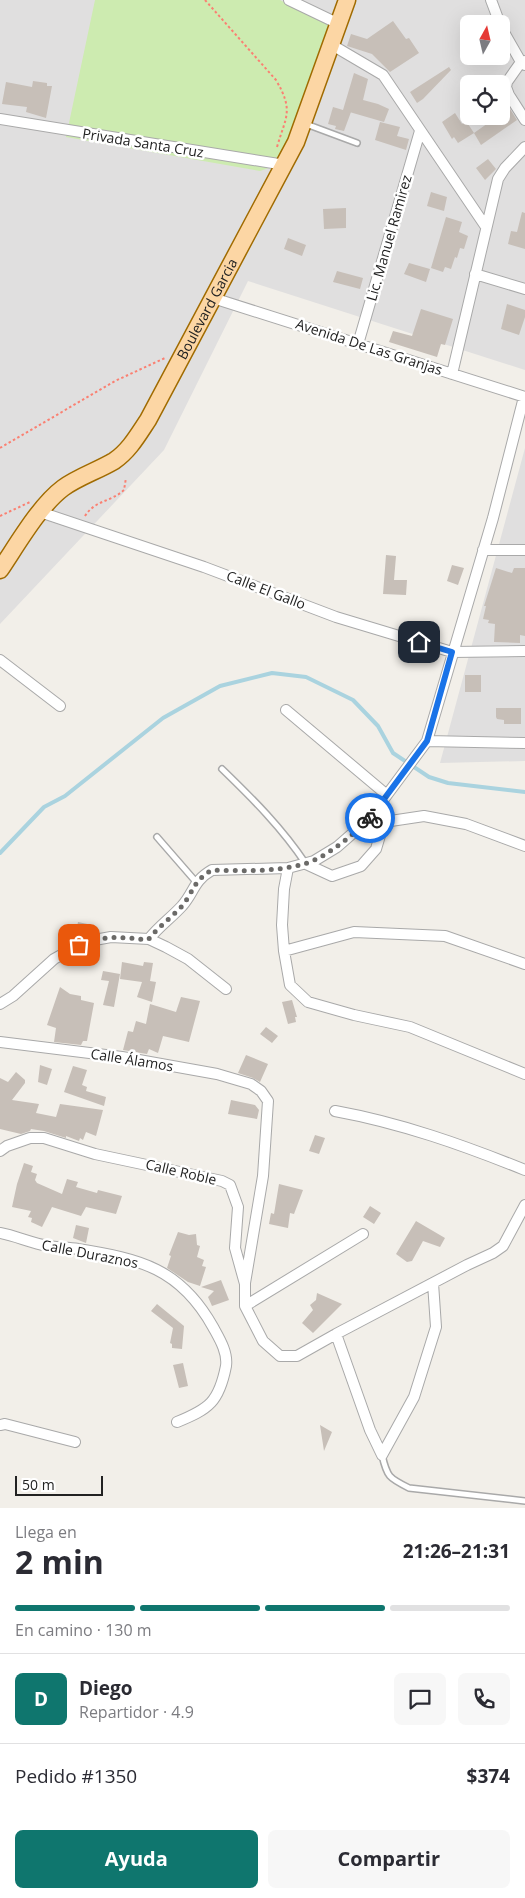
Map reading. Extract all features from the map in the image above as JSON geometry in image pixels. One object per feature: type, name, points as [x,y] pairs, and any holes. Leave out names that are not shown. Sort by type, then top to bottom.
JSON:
[{"type":"main road","name":"Boulevard Garcia","points":[[0,570],[40,512],[62,489],[115,460],[129,448],[148,420],[213,298],[279,164],[304,123],[347,0]]},
{"type":"street","points":[[289,0],[339,24]]},
{"type":"street","points":[[492,0],[497,15]]},
{"type":"street","points":[[510,41],[524,63],[507,82],[506,88],[508,96],[525,120]]},
{"type":"street","points":[[332,45],[383,75],[486,227]]},
{"type":"street","name":"Privada Santa Cruz","points":[[0,119],[279,164]]},
{"type":"street","name":"Lic. Manuel Ramirez","points":[[358,344],[420,131]]},
{"type":"street","points":[[452,374],[498,179],[505,168],[525,147]]},
{"type":"street","points":[[475,274],[525,289]]},
{"type":"street","name":"Avenida De Las Granjas","points":[[213,298],[525,397]]},
{"type":"street","points":[[148,940],[155,930],[183,905],[201,876],[212,870],[288,868],[306,864],[336,847],[369,819],[427,741],[483,550],[525,397]]},
{"type":"street","name":"Calle El Gallo","points":[[40,512],[204,567],[336,617],[452,652],[525,652]]},
{"type":"street","points":[[483,550],[525,550]]},
{"type":"street","points":[[0,660],[60,706]]},
{"type":"street","points":[[286,710],[387,795]]},
{"type":"street","points":[[427,741],[525,743]]},
{"type":"street","points":[[369,819],[384,822],[424,816],[466,824],[525,846]]},
{"type":"street","points":[[306,864],[332,876],[361,866],[376,849],[384,822]]},
{"type":"street","points":[[288,868],[284,889],[282,925],[284,951],[290,985],[308,1002],[354,1015],[410,1027],[525,1074]]},
{"type":"street","points":[[284,951],[354,932],[445,936],[525,964]]},
{"type":"street","points":[[0,1004],[13,996],[54,959],[89,941],[111,936],[148,940],[188,959],[226,989]]},
{"type":"street","name":"Calle Álamos","points":[[0,1042],[122,1057],[217,1074],[251,1084],[261,1091],[268,1101],[263,1176],[245,1284]]},
{"type":"street","points":[[335,1111],[378,1119],[474,1149],[525,1170]]},
{"type":"street","name":"Calle Roble","points":[[0,1151],[7,1146],[30,1138],[44,1138],[95,1154],[179,1171],[222,1181],[230,1185],[238,1207],[235,1248],[245,1284],[245,1306],[263,1341],[280,1356],[289,1357],[297,1356],[336,1334]]},
{"type":"street","points":[[382,1455],[370,1430],[336,1334],[466,1265],[494,1253],[503,1246],[525,1205]]},
{"type":"street","name":"Calle Duraznos","points":[[0,1233],[49,1246],[77,1249],[140,1262],[167,1275],[180,1284],[195,1300],[222,1344],[226,1361],[223,1379],[208,1407],[177,1422]]},
{"type":"street","points":[[245,1306],[363,1234]]},
{"type":"street","points":[[382,1455],[414,1397],[436,1327],[432,1283]]},
{"type":"street","points":[[0,1425],[5,1424],[75,1442]]},
{"type":"lane","points":[[304,123],[357,143]]},
{"type":"lane","points":[[222,769],[261,807],[290,840],[306,864]]},
{"type":"lane","points":[[157,837],[196,883]]},
{"type":"lane","points":[[382,1455],[386,1472],[408,1488],[525,1501]]},
{"type":"path","points":[[205,0],[276,80],[285,95],[288,114],[279,164]]},
{"type":"path","points":[[0,448],[115,381],[162,358],[184,354]]},
{"type":"path","points":[[80,525],[91,508],[99,502],[119,495],[124,490],[126,478]]},
{"type":"shaded area","points":[[0,0],[525,0],[525,370],[248,281],[164,450],[0,624]]},
{"type":"shaded area","points":[[525,448],[525,761],[440,763]]},
{"type":"green space","points":[[95,0],[280,0],[342,32],[296,159],[260,171],[66,137]]},
{"type":"building","points":[[393,21],[406,39],[409,38],[419,53],[390,72],[372,54],[347,46],[351,34],[367,39]]},
{"type":"building","points":[[449,67],[451,70],[417,103],[410,92]]},
{"type":"building","points":[[354,73],[368,79],[363,100],[389,109],[384,122],[351,112],[344,131],[335,129],[336,126],[328,124],[333,107],[343,110]]},
{"type":"building","points":[[33,81],[47,83],[47,86],[52,86],[46,118],[26,112],[27,107],[2,104],[6,82],[32,87]]},
{"type":"building","points":[[510,109],[517,120],[510,125]]},
{"type":"building","points":[[455,113],[460,121],[460,125],[469,125],[474,133],[458,143],[454,137],[452,139],[442,122]]},
{"type":"building","points":[[380,122],[400,127],[397,136],[409,139],[406,150],[375,140]]},
{"type":"building","points":[[485,125],[510,125],[481,145],[474,133]]},
{"type":"building","points":[[488,159],[496,169],[485,180],[476,168]]},
{"type":"building","points":[[431,192],[447,197],[444,211],[427,206]]},
{"type":"building","points":[[346,208],[346,228],[324,229],[323,209]]},
{"type":"building","points":[[522,212],[525,213],[525,249],[508,244],[511,231],[517,232]]},
{"type":"building","points":[[446,217],[462,222],[459,232],[468,236],[464,249],[460,248],[451,269],[445,267],[443,272],[431,268]]},
{"type":"building","points":[[288,238],[306,245],[302,256],[284,249]]},
{"type":"building","points":[[409,263],[430,269],[426,282],[404,274]]},
{"type":"building","points":[[337,271],[363,278],[360,289],[333,282]]},
{"type":"building","points":[[507,304],[525,310],[525,317],[519,335],[501,329]]},
{"type":"building","points":[[421,309],[453,319],[445,345],[441,344],[437,357],[389,342],[393,331],[412,336]]},
{"type":"building","points":[[386,555],[396,556],[394,580],[407,580],[406,595],[383,594]]},
{"type":"building","points":[[452,565],[464,568],[458,585],[447,581]]},
{"type":"building","points":[[496,568],[512,573],[514,568],[525,568],[525,636],[520,635],[520,643],[494,642],[495,624],[488,623],[489,620],[483,619],[486,606],[484,606]]},
{"type":"building","points":[[465,675],[481,675],[481,692],[465,692]]},
{"type":"building","points":[[496,708],[521,708],[521,724],[504,724],[504,720],[497,719],[496,717]]},
{"type":"building","points":[[78,922],[92,925],[90,934],[80,938],[75,937]]},
{"type":"building","points":[[122,962],[143,966],[144,962],[153,963],[150,981],[156,982],[152,1002],[137,997],[142,982],[120,979]]},
{"type":"building","points":[[103,971],[120,974],[114,1007],[103,1005],[109,981],[101,980]]},
{"type":"building","points":[[60,987],[70,994],[81,996],[81,1000],[94,1003],[87,1041],[83,1041],[81,1045],[54,1042],[56,1028],[47,1025]]},
{"type":"building","points":[[181,997],[200,1001],[189,1042],[163,1036],[158,1053],[149,1049],[147,1054],[123,1050],[128,1031],[133,1032],[136,1021],[146,1024],[150,1004],[176,1012]]},
{"type":"building","points":[[292,1000],[297,1017],[295,1017],[296,1022],[288,1024],[282,1002]]},
{"type":"building","points":[[266,1027],[278,1036],[272,1043],[260,1034]]},
{"type":"building","points":[[246,1055],[268,1064],[260,1082],[238,1073]]},
{"type":"building","points":[[40,1065],[52,1069],[47,1085],[38,1082]]},
{"type":"building","points":[[73,1066],[87,1070],[82,1085],[87,1087],[86,1091],[106,1097],[104,1106],[64,1092]]},
{"type":"building","points":[[16,1072],[25,1080],[25,1083],[12,1100],[39,1104],[36,1113],[56,1117],[60,1104],[103,1110],[96,1136],[86,1132],[83,1140],[80,1138],[79,1141],[66,1136],[66,1138],[31,1129],[21,1134],[0,1129],[0,1078],[8,1082]]},
{"type":"building","points":[[231,1100],[255,1105],[259,1110],[257,1119],[228,1114]]},
{"type":"building","points":[[315,1135],[325,1138],[319,1154],[309,1151]]},
{"type":"building","points":[[24,1163],[33,1166],[31,1172],[37,1174],[35,1180],[37,1183],[62,1194],[67,1179],[78,1182],[76,1187],[97,1193],[98,1190],[122,1196],[116,1214],[86,1207],[81,1216],[52,1207],[42,1227],[31,1222],[32,1218],[28,1217],[31,1211],[12,1207]]},
{"type":"building","points":[[279,1184],[303,1190],[294,1214],[290,1213],[288,1228],[269,1224],[271,1213],[274,1214]]},
{"type":"building","points":[[370,1206],[381,1213],[374,1224],[363,1217]]},
{"type":"building","points":[[416,1221],[445,1238],[440,1247],[423,1241],[412,1261],[407,1262],[396,1254]]},
{"type":"building","points":[[76,1225],[89,1228],[86,1243],[73,1238]]},
{"type":"building","points":[[178,1232],[189,1235],[196,1234],[197,1245],[200,1246],[197,1257],[204,1260],[202,1266],[206,1267],[200,1286],[188,1282],[167,1268],[171,1256],[169,1255]]},
{"type":"building","points":[[221,1280],[229,1300],[212,1306],[208,1297],[214,1291],[201,1287]]},
{"type":"building","points":[[317,1293],[342,1304],[313,1333],[302,1323],[313,1310],[310,1305],[316,1300]]},
{"type":"building","points":[[157,1304],[184,1326],[182,1349],[172,1348],[170,1343],[173,1328],[151,1311]]},
{"type":"building","points":[[183,1363],[188,1386],[179,1388],[173,1365]]},
{"type":"building","points":[[320,1425],[332,1432],[324,1451]]},
{"type":"waterway","points":[[0,853],[44,807],[65,796],[163,718],[220,686],[272,673],[306,677],[353,700],[378,726],[393,753],[429,777],[448,783],[525,792]]},
{"type":"way so far","points":[[79,945],[111,936],[148,940],[155,930],[183,905],[201,876],[212,870],[288,868],[306,864],[336,847],[370,818]]},
{"type":"route","points":[[370,818],[427,741],[440,697],[452,652],[419,642]]}]
